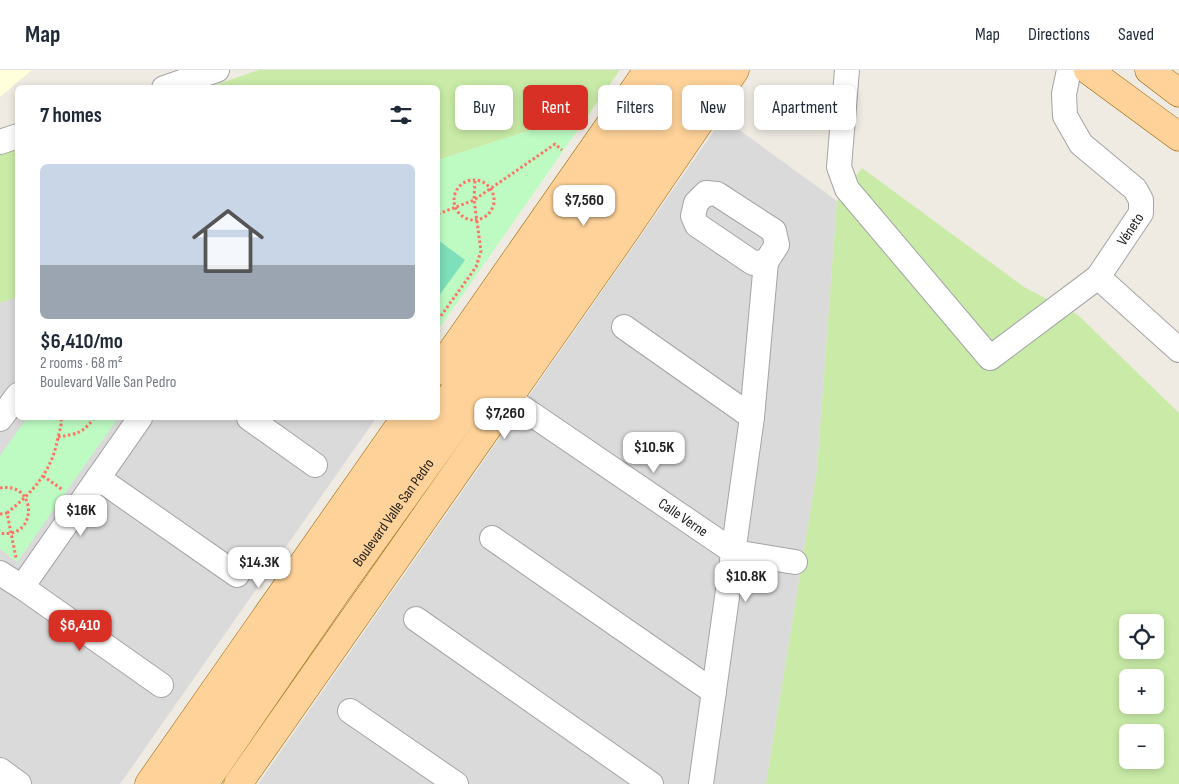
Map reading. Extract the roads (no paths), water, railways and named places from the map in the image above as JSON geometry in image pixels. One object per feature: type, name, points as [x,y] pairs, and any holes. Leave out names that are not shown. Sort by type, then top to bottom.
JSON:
[{"type":"main road","name":"Boulevard Valle San Pedro","points":[[596,210],[583,165],[648,70]]},
{"type":"main road","name":"Boulevard Valle San Pedro","points":[[238,784],[508,398],[596,210],[678,70]]},
{"type":"main road","name":"Boulevard Valle San Pedro","points":[[440,411],[707,70]]},
{"type":"main road","name":"Boulevard Valle San Pedro","points":[[440,367],[735,70]]},
{"type":"main road","points":[[1088,70],[1179,137]]},
{"type":"main road","points":[[1149,70],[1179,93]]},
{"type":"main road","name":"Boulevard Valle San Pedro","points":[[440,417],[596,210]]},
{"type":"main road","name":"Boulevard Valle San Pedro","points":[[204,784],[319,578],[404,420]]},
{"type":"main road","name":"Boulevard Valle San Pedro","points":[[177,784],[319,578],[434,420]]},
{"type":"main road","name":"Boulevard Valle San Pedro","points":[[149,784],[319,578],[438,420]]},
{"type":"main road","points":[[319,578],[362,608]]},
{"type":"street","points":[[173,85],[217,70]]},
{"type":"street","name":"Véneto","points":[[847,70],[839,167],[847,189],[990,358],[1098,277],[1141,213],[1141,200],[1134,189],[1081,144],[1065,116],[1064,94],[1069,70]]},
{"type":"street","points":[[0,142],[15,137]]},
{"type":"street","points":[[701,784],[752,417],[766,262]]},
{"type":"street","points":[[1098,277],[1179,350]]},
{"type":"street","points":[[624,327],[752,417]]},
{"type":"street","name":"Calle Verne","points":[[508,398],[734,552],[795,562]]},
{"type":"street","points":[[24,584],[139,420]]},
{"type":"street","points":[[252,420],[315,465]]},
{"type":"street","points":[[98,478],[237,575]]},
{"type":"street","points":[[492,538],[714,692]]},
{"type":"street","points":[[0,573],[24,584],[161,685]]},
{"type":"street","points":[[416,619],[651,784]]},
{"type":"street","points":[[350,711],[456,784]]},
{"type":"street","points":[[0,770],[19,784]]}]
